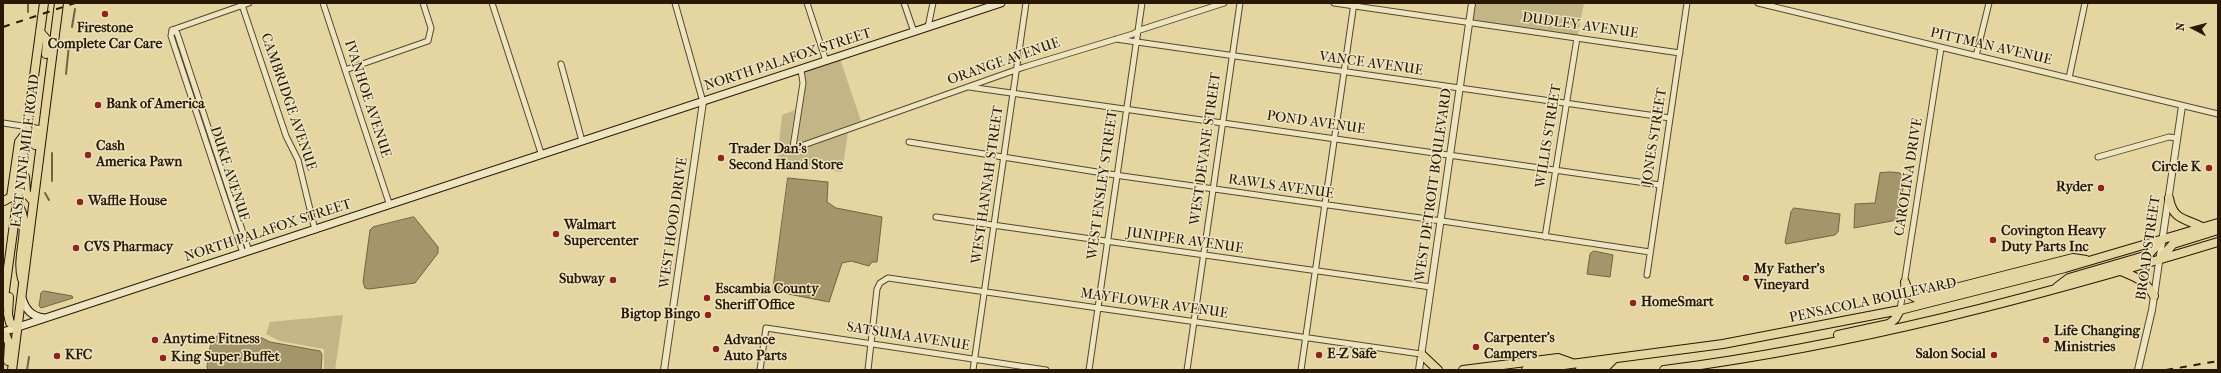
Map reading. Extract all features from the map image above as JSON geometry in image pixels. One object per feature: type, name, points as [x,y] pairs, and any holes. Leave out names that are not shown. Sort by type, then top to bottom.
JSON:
[{"type":"main road","name":"EAST NINE MILE ROAD","points":[[3,305],[15,215],[40,71],[37,57],[44,3]]},
{"type":"main road","name":"EAST NINE MILE ROAD","points":[[12,370],[59,3]]},
{"type":"main road","name":"NORTH PALAFOX STREET","points":[[3,334],[18,327],[315,230],[542,153],[801,70],[1001,3]]},
{"type":"main road","points":[[40,32],[54,34]]},
{"type":"main road","points":[[40,32],[47,40],[44,82],[47,94]]},
{"type":"main road","points":[[29,129],[35,130],[36,136],[32,168],[35,183]]},
{"type":"main road","points":[[29,129],[24,186],[27,196],[33,201]]},
{"type":"main road","points":[[4,201],[12,197],[19,142],[29,129]]},
{"type":"main road","points":[[2169,198],[2172,210],[2176,215],[2202,227]]},
{"type":"main road","points":[[17,203],[22,210],[24,223],[19,267],[23,284]]},
{"type":"main road","points":[[15,215],[19,226],[8,314],[10,322],[18,327]]},
{"type":"main road","name":"PENSACOLA BOULEVARD","points":[[1577,367],[1606,367],[1614,359],[1723,344],[1900,310],[2091,260],[2218,223]]},
{"type":"main road","points":[[2159,260],[2173,244],[2218,230]]},
{"type":"main road","points":[[2054,290],[2069,278],[2148,255],[2162,240]]},
{"type":"main road","points":[[1664,370],[1807,346],[1914,324],[2054,290],[2218,242]]},
{"type":"main road","points":[[1905,282],[1909,294],[1916,298],[2072,258],[2091,260]]},
{"type":"main road","points":[[2121,271],[2140,279],[2150,288],[2154,296]]},
{"type":"main road","points":[[22,298],[25,307],[32,315],[46,318]]},
{"type":"main road","points":[[1807,346],[1819,338],[1889,324],[1896,319],[1900,310]]},
{"type":"main road","points":[[3,334],[6,336],[9,343],[7,370]]},
{"type":"main road","points":[[1421,354],[1438,370]]},
{"type":"main road","points":[[1463,370],[1558,358],[1577,367]]},
{"type":"main road","points":[[1526,370],[1577,367]]},
{"type":"street","points":[[242,5],[249,3]]},
{"type":"street","name":"IVANHOE AVENUE","points":[[323,3],[389,204]]},
{"type":"street","points":[[345,70],[428,41],[431,28],[423,3]]},
{"type":"street","points":[[492,3],[542,153]]},
{"type":"street","points":[[675,3],[702,102]]},
{"type":"street","points":[[807,3],[826,61]]},
{"type":"street","points":[[904,3],[914,32]]},
{"type":"street","points":[[928,27],[933,3]]},
{"type":"street","name":"WEST HANNAH STREET","points":[[973,370],[1026,3]]},
{"type":"street","name":"WEST ENSLEY STREET","points":[[1089,370],[1142,3]]},
{"type":"street","name":"ORANGE AVENUE","points":[[801,70],[803,83],[793,147],[798,147],[1017,70],[1224,3]]},
{"type":"street","name":"WEST DEVANE STREET","points":[[1187,370],[1231,56],[1240,3]]},
{"type":"street","name":"DUDLEY AVENUE","points":[[1334,3],[1354,4],[1680,53]]},
{"type":"street","name":"WEST DETROIT BOULEVARD","points":[[1419,370],[1472,3]]},
{"type":"street","name":"JONES STREET","points":[[1647,275],[1687,3]]},
{"type":"street","name":"PITTMAN AVENUE","points":[[1758,3],[1780,6],[1941,48],[2218,114]]},
{"type":"street","points":[[1976,56],[1989,3]]},
{"type":"street","points":[[2069,78],[2086,3]]},
{"type":"street","points":[[1301,370],[1354,4]]},
{"type":"street","name":"DUKE AVENUE","points":[[242,5],[172,30],[178,33],[246,252]]},
{"type":"street","name":"CAMBRIDGE AVENUE","points":[[242,5],[286,136],[298,160],[315,230]]},
{"type":"street","name":"WILLIS STREET","points":[[1545,237],[1557,170],[1577,38]]},
{"type":"street","name":"VANCE AVENUE","points":[[1116,39],[1567,105],[1670,118]]},
{"type":"street","name":"CAROLINA DRIVE","points":[[1900,310],[1941,48]]},
{"type":"street","points":[[561,64],[582,140]]},
{"type":"street","name":"POND AVENUE","points":[[969,87],[1127,108],[1660,185]]},
{"type":"street","name":"WEST HOOD DRIVE","points":[[664,370],[702,102]]},
{"type":"street","name":"BROAD STREET","points":[[2138,370],[2154,296],[2182,106]]},
{"type":"street","points":[[3,123],[29,129],[42,129]]},
{"type":"street","points":[[2098,156],[2169,137],[2177,138]]},
{"type":"street","name":"RAWLS AVENUE","points":[[909,142],[1117,175],[1650,252]]},
{"type":"street","points":[[4,201],[17,203]]},
{"type":"street","name":"JUNIPER AVENUE","points":[[936,217],[1431,287]]},
{"type":"street","name":"MAYFLOWER AVENUE","points":[[871,344],[878,289],[884,280],[903,280],[1421,354]]},
{"type":"street","name":"SATSUMA AVENUE","points":[[760,370],[766,328],[1046,370]]},
{"type":"street","points":[[868,370],[871,344]]},
{"type":"shaded area","points":[[1472,3],[1584,3],[1577,38],[1470,22]]},
{"type":"shaded area","points":[[840,59],[861,121],[797,144],[806,84],[805,71]]},
{"type":"shaded area","points":[[795,110],[789,149],[800,150],[848,132],[842,172],[777,163],[782,115]]},
{"type":"shaded area","points":[[1880,173],[1900,173],[1905,178],[1897,220],[1854,228],[1855,204],[1875,203]]},
{"type":"shaded area","points":[[788,178],[828,182],[827,202],[836,208],[882,217],[877,262],[872,262],[869,266],[851,261],[842,263],[829,302],[773,291]]},
{"type":"shaded area","points":[[1794,208],[1840,214],[1838,232],[1835,235],[1786,244],[1785,242],[1791,212]]},
{"type":"shaded area","points":[[414,217],[438,247],[438,253],[415,283],[369,289],[365,288],[363,282],[370,230],[373,227]]},
{"type":"shaded area","points":[[1594,251],[1613,255],[1610,277],[1587,274],[1590,254]]},
{"type":"shaded area","points":[[44,291],[72,296],[73,298],[41,308],[39,306],[41,293]]},
{"type":"shaded area","points":[[343,315],[335,370],[324,370],[324,349],[280,341],[266,334],[270,322]]},
{"type":"shaded area","points":[[222,334],[262,338],[270,342],[320,351],[322,355],[321,370],[209,370],[207,368],[210,347],[214,339]]},
{"type":"waterway","points":[[28,3],[28,12]]},
{"type":"waterway","points":[[72,27],[75,9]]},
{"type":"waterway","points":[[66,74],[69,45]]},
{"type":"waterway","points":[[52,153],[52,181]]},
{"type":"waterway","points":[[45,193],[49,200]]},
{"type":"waterway","points":[[27,370],[29,357]]},
{"type":"railway","points":[[3,27],[75,3]]},
{"type":"railway","points":[[2166,370],[2218,361]]},
{"type":"place","name":"Firestone Complete Car Care","points":[[105,14]]},
{"type":"place","name":"Bank of America","points":[[98,105]]},
{"type":"place","name":"Cash America Pawn","points":[[88,155]]},
{"type":"place","name":"Trader Dan's Second Hand Store","points":[[721,158]]},
{"type":"place","name":"Circle K","points":[[2209,168]]},
{"type":"place","name":"Ryder","points":[[2101,188]]},
{"type":"place","name":"Waffle House","points":[[80,202]]},
{"type":"place","name":"Walmart Supercenter","points":[[556,234]]},
{"type":"place","name":"Covington Heavy Duty Parts Inc","points":[[1993,240]]},
{"type":"place","name":"CVS Pharmacy","points":[[76,248]]},
{"type":"place","name":"My Father's Vineyard","points":[[1746,278]]},
{"type":"place","name":"Subway","points":[[613,280]]},
{"type":"place","name":"Escambia County Sheriff Office","points":[[707,298]]},
{"type":"place","name":"HomeSmart","points":[[1633,303]]},
{"type":"place","name":"Bigtop Bingo","points":[[708,315]]},
{"type":"place","name":"Anytime Fitness","points":[[155,340]]},
{"type":"place","name":"Life Changing Ministries","points":[[2046,340]]},
{"type":"place","name":"Carpenter's Campers","points":[[1476,347]]},
{"type":"place","name":"Advance Auto Parts","points":[[716,349]]},
{"type":"place","name":"E-Z Safe","points":[[1319,355]]},
{"type":"place","name":"Salon Social","points":[[1994,355]]},
{"type":"place","name":"KFC","points":[[57,356]]},
{"type":"place","name":"King Super Buffet","points":[[163,358]]}]
